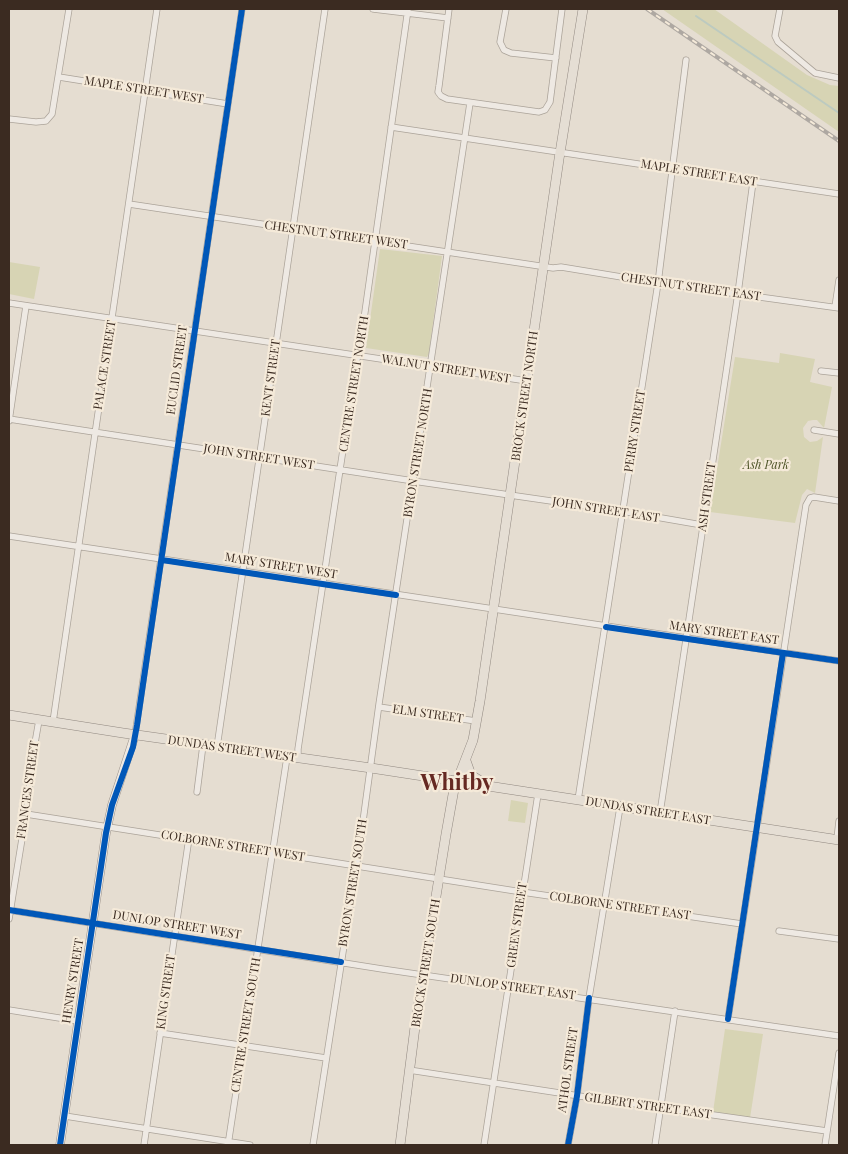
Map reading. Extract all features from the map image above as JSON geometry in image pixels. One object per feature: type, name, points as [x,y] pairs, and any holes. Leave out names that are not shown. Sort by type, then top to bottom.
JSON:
[{"type":"main road","name":"BROCK STREET NORTH","points":[[456,781],[466,761],[473,740],[583,9]]},
{"type":"main road","name":"DUNDAS STREET WEST","points":[[9,715],[456,781]]},
{"type":"main road","name":"HENRY STREET","points":[[60,1145],[112,805],[135,735]]},
{"type":"main road","points":[[466,761],[471,775],[491,787]]},
{"type":"main road","name":"DUNDAS STREET EAST","points":[[456,781],[838,839]]},
{"type":"main road","name":"BROCK STREET SOUTH","points":[[400,1145],[409,1070],[456,781]]},
{"type":"street","points":[[9,118],[36,122],[46,120],[52,114],[69,9]]},
{"type":"street","name":"PALACE STREET","points":[[53,722],[157,9]]},
{"type":"street","name":"EUCLID STREET","points":[[135,735],[242,9]]},
{"type":"street","name":"KENT STREET","points":[[217,746],[325,9]]},
{"type":"street","points":[[373,9],[408,11],[448,18]]},
{"type":"street","points":[[449,9],[438,92],[447,99],[539,112],[545,110],[550,102],[562,9]]},
{"type":"street","points":[[506,9],[500,42],[504,50],[556,58]]},
{"type":"street","points":[[780,9],[776,36],[778,42],[815,73],[839,78]]},
{"type":"street","name":"CENTRE STREET NORTH","points":[[298,758],[408,11]]},
{"type":"street","name":"PERRY STREET","points":[[578,800],[658,283],[686,60]]},
{"type":"street","name":"MAPLE STREET WEST","points":[[59,77],[228,104]]},
{"type":"street","name":"BYRON STREET NORTH","points":[[371,768],[470,102]]},
{"type":"street","points":[[391,128],[560,153]]},
{"type":"street","name":"MAPLE STREET EAST","points":[[560,153],[839,194]]},
{"type":"street","name":"ASH STREET","points":[[660,812],[738,293],[752,182]]},
{"type":"street","name":"CHESTNUT STREET WEST","points":[[129,204],[544,266]]},
{"type":"street","name":"CHESTNUT STREET EAST","points":[[544,266],[837,308]]},
{"type":"street","points":[[837,308],[839,280]]},
{"type":"street","name":"WALNUT STREET WEST","points":[[9,303],[527,381]]},
{"type":"street","points":[[9,420],[26,306]]},
{"type":"street","points":[[821,371],[839,373]]},
{"type":"street","name":"JOHN STREET WEST","points":[[9,420],[510,496]]},
{"type":"street","points":[[814,430],[839,434]]},
{"type":"street","name":"JOHN STREET EAST","points":[[510,496],[622,511],[702,525]]},
{"type":"street","points":[[728,1019],[806,505],[810,498],[839,501]]},
{"type":"street","name":"MARY STREET WEST","points":[[9,536],[492,609]]},
{"type":"street","name":"MARY STREET EAST","points":[[492,609],[839,661]]},
{"type":"street","name":"ELM STREET","points":[[379,707],[476,721]]},
{"type":"street","name":"FRANCES STREET","points":[[9,919],[26,814],[34,744],[40,720]]},
{"type":"street","points":[[197,792],[203,745]]},
{"type":"street","name":"CENTRE STREET SOUTH","points":[[228,1144],[287,757]]},
{"type":"street","name":"BYRON STREET SOUTH","points":[[313,1145],[371,768]]},
{"type":"street","name":"GREEN STREET","points":[[484,1145],[538,794]]},
{"type":"street","name":"ATHOL STREET","points":[[568,1145],[577,1096],[589,998],[620,807]]},
{"type":"street","name":"COLBORNE STREET WEST","points":[[26,814],[440,878]]},
{"type":"street","points":[[838,839],[839,821]]},
{"type":"street","name":"KING STREET","points":[[144,1145],[189,838]]},
{"type":"street","name":"COLBORNE STREET EAST","points":[[440,878],[742,924]]},
{"type":"street","name":"DUNLOP STREET WEST","points":[[9,910],[424,975]]},
{"type":"street","points":[[779,931],[839,939]]},
{"type":"street","name":"DUNLOP STREET EAST","points":[[424,975],[839,1036]]},
{"type":"street","points":[[9,1010],[78,1021]]},
{"type":"street","points":[[655,1145],[675,1011]]},
{"type":"street","points":[[160,1033],[326,1058]]},
{"type":"street","points":[[825,1145],[839,1053]]},
{"type":"street","name":"GILBERT STREET EAST","points":[[409,1070],[827,1131]]},
{"type":"street","points":[[65,1116],[228,1144],[250,1145]]},
{"type":"green space","points":[[662,9],[714,9],[807,75],[830,85],[839,86],[839,132]]},
{"type":"green space","points":[[380,249],[442,256],[427,357],[366,348]]},
{"type":"green space","points":[[9,262],[40,267],[34,299],[9,294]]},
{"type":"green space","name":"Ash Park","points":[[780,353],[815,359],[810,382],[832,387],[824,428],[817,420],[813,420],[808,421],[803,428],[804,437],[810,442],[817,441],[823,437],[815,493],[807,489],[802,495],[795,523],[710,512],[735,357],[779,363]]},
{"type":"green space","points":[[511,800],[528,803],[525,823],[508,821]]},
{"type":"green space","points":[[725,1029],[763,1034],[750,1118],[713,1112]]},
{"type":"waterway","points":[[696,16],[839,113]]},
{"type":"railway","points":[[647,9],[839,141]]},
{"type":"cycle path","points":[[60,1145],[106,833],[112,805],[133,747],[137,725],[242,9]]},
{"type":"cycle path","points":[[162,560],[396,595]]},
{"type":"cycle path","points":[[606,627],[839,661]]},
{"type":"cycle path","points":[[728,1019],[783,653]]},
{"type":"cycle path","points":[[9,910],[341,962]]},
{"type":"cycle path","points":[[568,1145],[577,1096],[589,998]]},
{"type":"district","name":"Whitby","points":[[457,783]]}]
